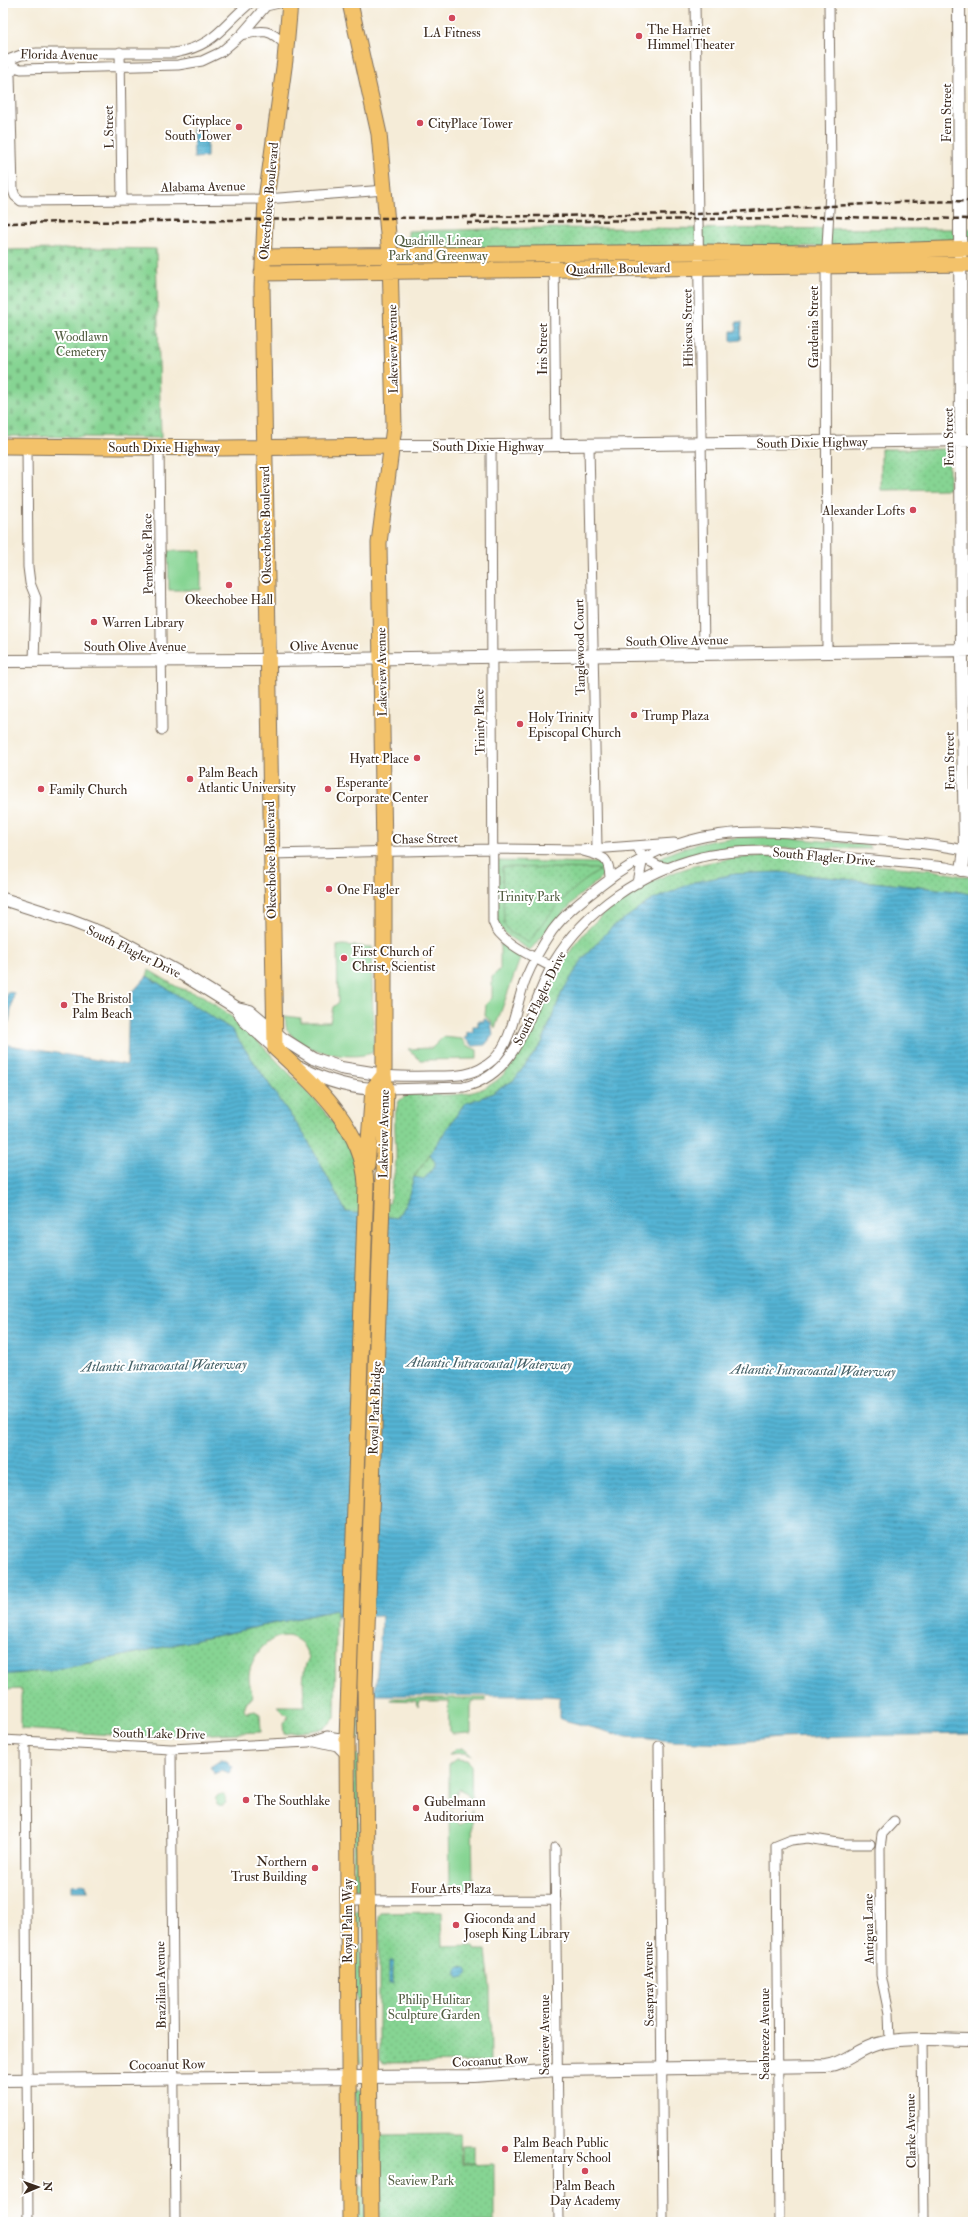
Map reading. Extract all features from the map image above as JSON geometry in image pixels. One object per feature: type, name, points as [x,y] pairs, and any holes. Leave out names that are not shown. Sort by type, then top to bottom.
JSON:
[{"type":"main road","name":"Okeechobee Boulevard","points":[[275,1048],[270,854],[262,273],[266,198],[286,46],[290,3]]},
{"type":"main road","points":[[350,3],[379,134],[385,190],[390,271]]},
{"type":"main road","name":"Quadrille Boulevard","points":[[262,273],[699,267],[967,248]]},
{"type":"main road","name":"Quadrille Boulevard","points":[[263,257],[699,252],[826,259],[967,264]]},
{"type":"main road","name":"Lakeview Avenue","points":[[382,1194],[381,1084],[384,852],[379,543],[394,428],[390,271]]},
{"type":"main road","name":"South Dixie Highway","points":[[3,446],[392,446]]},
{"type":"main road","name":"South Flagler Drive","points":[[275,1048],[292,1064]]},
{"type":"main road","points":[[292,1064],[347,1125],[359,1149],[366,1177]]},
{"type":"main road","name":"Lakeview Avenue","points":[[366,1177],[381,1084]]},
{"type":"main road","name":"Royal Park Bridge","points":[[351,1620],[366,1177]]},
{"type":"main road","name":"Royal Park Bridge","points":[[367,1621],[382,1194]]},
{"type":"main road","name":"Royal Palm Way","points":[[350,2222],[347,1739],[351,1620]]},
{"type":"main road","name":"Royal Palm Way","points":[[367,1621],[365,1684],[369,1901],[371,2222]]},
{"type":"main road","points":[[347,1739],[355,1746],[367,1763]]},
{"type":"main road","points":[[349,2179],[371,2179]]},
{"type":"street","name":"Florida Avenue","points":[[250,3],[213,39],[193,50],[174,53],[120,52],[21,55],[8,60],[14,67],[21,69],[178,66],[202,61],[221,52],[241,35],[266,6],[279,3]]},
{"type":"street","name":"Hibiscus Street","points":[[695,3],[704,653]]},
{"type":"street","name":"Gardenia Street","points":[[827,652],[826,259],[831,173],[829,3]]},
{"type":"street","name":"Fern Street","points":[[959,3],[967,248],[968,871]]},
{"type":"street","points":[[241,35],[260,30],[270,32],[286,46]]},
{"type":"street","name":"L Street","points":[[120,52],[122,200]]},
{"type":"street","name":"Alabama Avenue","points":[[14,67],[10,74],[12,190],[15,196],[21,201],[266,198],[385,190]]},
{"type":"street","name":"Iris Street","points":[[554,253],[556,446]]},
{"type":"street","name":"South Dixie Highway","points":[[392,446],[556,446],[968,440]]},
{"type":"street","name":"Tanglewood Court","points":[[589,445],[597,848]]},
{"type":"street","points":[[27,446],[28,567],[30,583],[36,598],[34,661]]},
{"type":"street","name":"Trinity Place","points":[[491,446],[492,850],[495,928],[504,938],[552,967]]},
{"type":"street","name":"Pembroke Place","points":[[158,447],[162,730]]},
{"type":"street","name":"South Olive Avenue","points":[[381,658],[967,650]]},
{"type":"street","name":"Olive Avenue","points":[[267,660],[381,658]]},
{"type":"street","name":"South Olive Avenue","points":[[3,661],[267,660]]},
{"type":"street","name":"South Flagler Drive","points":[[3,899],[71,921],[115,938],[187,977],[236,1008],[250,1011],[292,1046],[321,1061],[353,1071],[381,1084],[402,1077],[460,1076],[478,1071],[487,1065],[502,1049],[526,978],[535,958],[565,916],[610,878],[632,863],[678,843],[708,835],[755,831],[865,839],[969,851]]},
{"type":"street","name":"Chase Street","points":[[270,854],[580,850],[678,843]]},
{"type":"street","points":[[638,846],[643,858],[638,883]]},
{"type":"street","name":"Chase Street","points":[[580,850],[603,857],[609,867],[610,878]]},
{"type":"street","name":"South Flagler Drive","points":[[292,1064],[325,1080],[464,1087],[477,1084],[490,1077],[505,1064],[515,1048],[552,967],[572,936],[589,918],[610,900],[638,883],[670,868],[715,854],[761,851],[844,857],[968,871]]},
{"type":"street","points":[[643,858],[659,866],[670,868]]},
{"type":"street","name":"South Flagler Drive","points":[[236,1008],[244,1020],[275,1048]]},
{"type":"street","name":"South Lake Drive","points":[[315,1741],[327,1736],[347,1739]]},
{"type":"street","name":"South Lake Drive","points":[[3,1740],[171,1749],[315,1741],[337,1746],[347,1756]]},
{"type":"street","points":[[24,1740],[28,2222]]},
{"type":"street","name":"Seaspray Avenue","points":[[658,1746],[663,2222]]},
{"type":"street","name":"Brazilian Avenue","points":[[171,1749],[175,2222]]},
{"type":"street","name":"Antigua Lane","points":[[890,2042],[889,2013],[881,1968],[880,1849],[882,1834],[894,1821]]},
{"type":"street","name":"Seabreeze Avenue","points":[[779,2222],[776,1846],[797,1838],[808,1838],[844,1844],[870,1844]]},
{"type":"street","name":"Seaview Avenue","points":[[555,1848],[559,2222]]},
{"type":"street","name":"Four Arts Plaza","points":[[347,1901],[556,1900]]},
{"type":"street","name":"Cocoanut Row","points":[[3,2080],[369,2077],[479,2075],[557,2070],[834,2065],[872,2046],[890,2042],[922,2040],[973,2040]]},
{"type":"street","name":"Clarke Avenue","points":[[922,2040],[924,2222]]},
{"type":"green space","name":"Quadrille Linear Park and Greenway","points":[[539,228],[973,229],[973,244],[540,251],[528,263],[409,265],[408,231]]},
{"type":"green space","name":"Woodlawn Cemetery","points":[[108,248],[156,249],[161,438],[3,436],[3,250]]},
{"type":"green space","points":[[881,449],[949,449],[949,489],[881,490]]},
{"type":"green space","points":[[168,551],[201,551],[201,590],[169,590]]},
{"type":"green space","points":[[744,837],[787,838],[869,845],[871,849],[737,847],[709,850],[663,863],[656,860],[676,850],[698,844],[721,839]]},
{"type":"green space","points":[[766,856],[932,870],[973,878],[973,895],[956,891],[779,872],[735,874],[562,992],[542,1043],[514,1080],[491,1094],[464,1104],[414,1177],[407,1201],[397,1218],[346,1212],[307,1139],[231,1029],[147,976],[149,970],[177,987],[203,996],[241,1024],[314,1099],[343,1134],[351,1147],[368,1205],[390,1203],[396,1161],[395,1117],[399,1101],[407,1095],[450,1095],[470,1093],[490,1085],[501,1077],[517,1057],[523,1046],[543,999],[561,965],[582,937],[605,912],[632,893],[662,877],[694,866],[729,859]]},
{"type":"green space","name":"Trinity Park","points":[[497,861],[599,863],[605,871],[605,875],[579,896],[530,950],[507,935],[497,921]]},
{"type":"green space","name":"Trinity Park","points":[[502,867],[597,869],[599,871],[578,886],[560,903],[529,943],[510,932],[504,924]]},
{"type":"green space","points":[[502,944],[521,956],[495,1028],[491,1021],[485,1016],[486,1004],[492,998],[492,977],[500,969],[500,945]]},
{"type":"green space","points":[[337,946],[371,947],[374,1048],[372,1053],[351,1056],[327,1053],[304,1044],[288,1031],[286,1026],[285,1016],[301,1018],[301,1022],[330,1022],[333,1007],[338,1003]]},
{"type":"green space","points":[[443,1037],[462,1039],[466,1045],[477,1050],[477,1059],[420,1060],[408,1049],[432,1048]]},
{"type":"green space","points":[[430,1154],[443,1165],[426,1188],[414,1177]]},
{"type":"green space","points":[[336,1610],[335,1718],[324,1729],[284,1734],[283,1724],[288,1717],[277,1706],[305,1706],[303,1687],[306,1663],[309,1657],[301,1642],[291,1637],[282,1636],[266,1644],[259,1651],[251,1667],[249,1679],[253,1697],[247,1701],[244,1710],[246,1713],[255,1711],[260,1714],[261,1732],[142,1737],[21,1729],[21,1689],[3,1690],[3,1675],[61,1669]]},
{"type":"green space","points":[[356,1629],[361,1629],[359,1741],[352,1735]]},
{"type":"green space","points":[[391,1698],[486,1698],[486,1701],[471,1701],[471,1733],[452,1734],[449,1731],[448,1701],[420,1701],[418,1707],[417,1701],[391,1700]]},
{"type":"green space","points":[[463,1748],[472,1756],[464,1753],[449,1754],[456,1749]]},
{"type":"green space","points":[[354,1749],[358,1756],[360,1890],[353,1889]]},
{"type":"green space","points":[[457,1759],[467,1760],[471,1764],[472,1805],[467,1793],[459,1789],[453,1799],[453,1806],[449,1805],[449,1765]]},
{"type":"green space","points":[[221,1794],[225,1796],[227,1800],[225,1804],[221,1806],[217,1804],[215,1800],[217,1796]]},
{"type":"green space","points":[[449,1810],[452,1811],[453,1817],[460,1825],[465,1822],[472,1810],[473,1889],[450,1890]]},
{"type":"green space","points":[[359,1911],[361,2064],[357,2060],[357,2002],[353,1983],[354,1913]]},
{"type":"green space","name":"Philip Hulitar Sculpture Garden","points":[[441,1912],[442,1947],[474,1946],[475,1950],[486,1950],[490,1988],[491,2062],[383,2063],[379,2060],[379,1916],[381,1913]]},
{"type":"green space","points":[[360,2089],[363,2091],[364,2172],[357,2172],[356,2091]]},
{"type":"green space","name":"Seaview Park","points":[[460,2133],[461,2165],[494,2164],[494,2222],[380,2222],[379,2134]]},
{"type":"green space","points":[[462,2146],[474,2146],[474,2164],[462,2164]]},
{"type":"green space","points":[[362,2185],[366,2222],[354,2222],[356,2187]]},
{"type":"water","points":[[193,129],[207,129],[207,157],[194,158]]},
{"type":"water","points":[[736,322],[742,322],[741,340],[731,341],[731,331],[737,331]]},
{"type":"water","name":"Atlantic Intracoastal Waterway","points":[[779,872],[956,891],[973,895],[973,1734],[778,1738],[731,1743],[672,1741],[627,1737],[560,1719],[560,1697],[375,1695],[382,1616],[337,1617],[336,1610],[61,1669],[3,1675],[3,1044],[127,1065],[129,996],[147,976],[231,1029],[307,1139],[346,1212],[397,1218],[407,1201],[414,1177],[424,1179],[435,1166],[435,1162],[430,1154],[464,1104],[491,1094],[514,1080],[542,1043],[562,992],[584,957],[611,928],[650,901],[694,882],[735,874]]},
{"type":"water","points":[[7,992],[14,993],[9,1022],[3,1021]]},
{"type":"water","points":[[484,1018],[491,1023],[493,1035],[485,1045],[473,1046],[464,1038],[467,1037],[467,1032],[473,1032],[473,1026],[478,1026],[478,1021],[484,1021]]},
{"type":"water","points":[[221,1760],[227,1761],[233,1767],[229,1773],[222,1770],[215,1774],[210,1767]]},
{"type":"water","points":[[86,1884],[87,1891],[72,1891],[72,1885]]},
{"type":"water","points":[[389,1961],[393,1961],[393,1984],[389,1984]]},
{"type":"water","points":[[462,1966],[466,1968],[468,1972],[466,1976],[462,1978],[458,1976],[456,1972],[458,1968]]},
{"type":"railway","points":[[3,223],[698,214],[900,202],[973,201]]},
{"type":"railway","points":[[467,223],[830,217],[973,219]]},
{"type":"place","name":"LA Fitness","points":[[452,18]]},
{"type":"place","name":"The Harriet Himmel Theater","points":[[639,36]]},
{"type":"place","name":"CityPlace Tower","points":[[420,123]]},
{"type":"place","name":"Cityplace South Tower","points":[[239,127]]},
{"type":"place","name":"Alexander Lofts","points":[[913,510]]},
{"type":"place","name":"Okeechobee Hall","points":[[229,585]]},
{"type":"place","name":"Warren Library","points":[[94,622]]},
{"type":"place","name":"Trump Plaza","points":[[634,715]]},
{"type":"place","name":"Holy Trinity Episcopal Church","points":[[520,724]]},
{"type":"place","name":"Hyatt Place","points":[[417,758]]},
{"type":"place","name":"Palm Beach Atlantic University","points":[[190,779]]},
{"type":"place","name":"Family Church","points":[[41,789]]},
{"type":"place","name":"Esperante' Corporate Center","points":[[328,789]]},
{"type":"place","name":"One Flagler","points":[[329,889]]},
{"type":"place","name":"First Church of Christ, Scientist","points":[[344,958]]},
{"type":"place","name":"The Bristol Palm Beach","points":[[64,1005]]},
{"type":"place","name":"The Southlake","points":[[246,1800]]},
{"type":"place","name":"Gubelmann Auditorium","points":[[416,1808]]},
{"type":"place","name":"Northern Trust Building","points":[[315,1868]]},
{"type":"place","name":"Gioconda and Joseph King Library","points":[[456,1925]]},
{"type":"place","name":"Palm Beach Public Elementary School","points":[[505,2149]]},
{"type":"place","name":"Palm Beach Day Academy","points":[[585,2171]]}]
